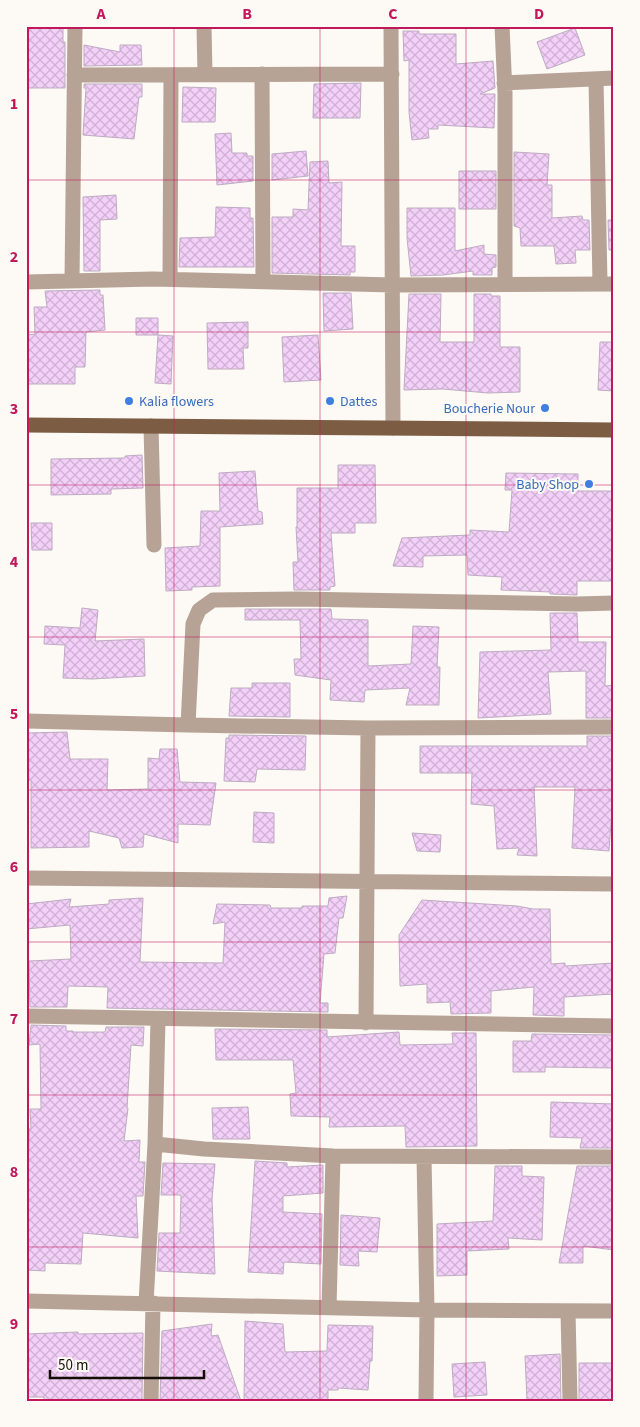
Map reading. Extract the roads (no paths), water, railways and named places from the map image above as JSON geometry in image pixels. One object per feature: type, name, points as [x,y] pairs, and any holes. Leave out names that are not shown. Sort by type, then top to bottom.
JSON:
[{"type":"main road","points":[[26,425],[614,430]]},
{"type":"street","points":[[72,281],[75,26]]},
{"type":"street","points":[[204,26],[206,74]]},
{"type":"street","points":[[391,26],[393,428]]},
{"type":"street","points":[[502,26],[506,284]]},
{"type":"street","points":[[262,74],[263,282]]},
{"type":"street","points":[[74,76],[392,74]]},
{"type":"street","points":[[170,279],[172,75]]},
{"type":"street","points":[[504,83],[614,78]]},
{"type":"street","points":[[26,282],[170,279],[393,285],[607,284],[596,79]]},
{"type":"street","points":[[151,426],[154,545]]},
{"type":"street","points":[[188,725],[193,624],[199,610],[213,600],[297,599],[567,604],[614,603]]},
{"type":"street","points":[[26,721],[368,728],[614,727]]},
{"type":"street","points":[[366,1023],[368,728]]},
{"type":"street","points":[[26,878],[614,884]]},
{"type":"street","points":[[26,1016],[614,1026]]},
{"type":"street","points":[[151,1401],[150,1303],[158,1018]]},
{"type":"street","points":[[155,1144],[204,1149],[333,1156],[614,1157]]},
{"type":"street","points":[[329,1308],[333,1156]]},
{"type":"street","points":[[424,1156],[427,1310],[426,1401]]},
{"type":"street","points":[[26,1301],[427,1310],[614,1311]]},
{"type":"street","points":[[568,1311],[570,1401]]},
{"type":"place","name":"Kalia flowers","points":[[129,401]]},
{"type":"place","name":"Dattes","points":[[330,401]]},
{"type":"place","name":"Boucherie Nour","points":[[545,408]]},
{"type":"place","name":"Baby Shop","points":[[589,484]]}]
